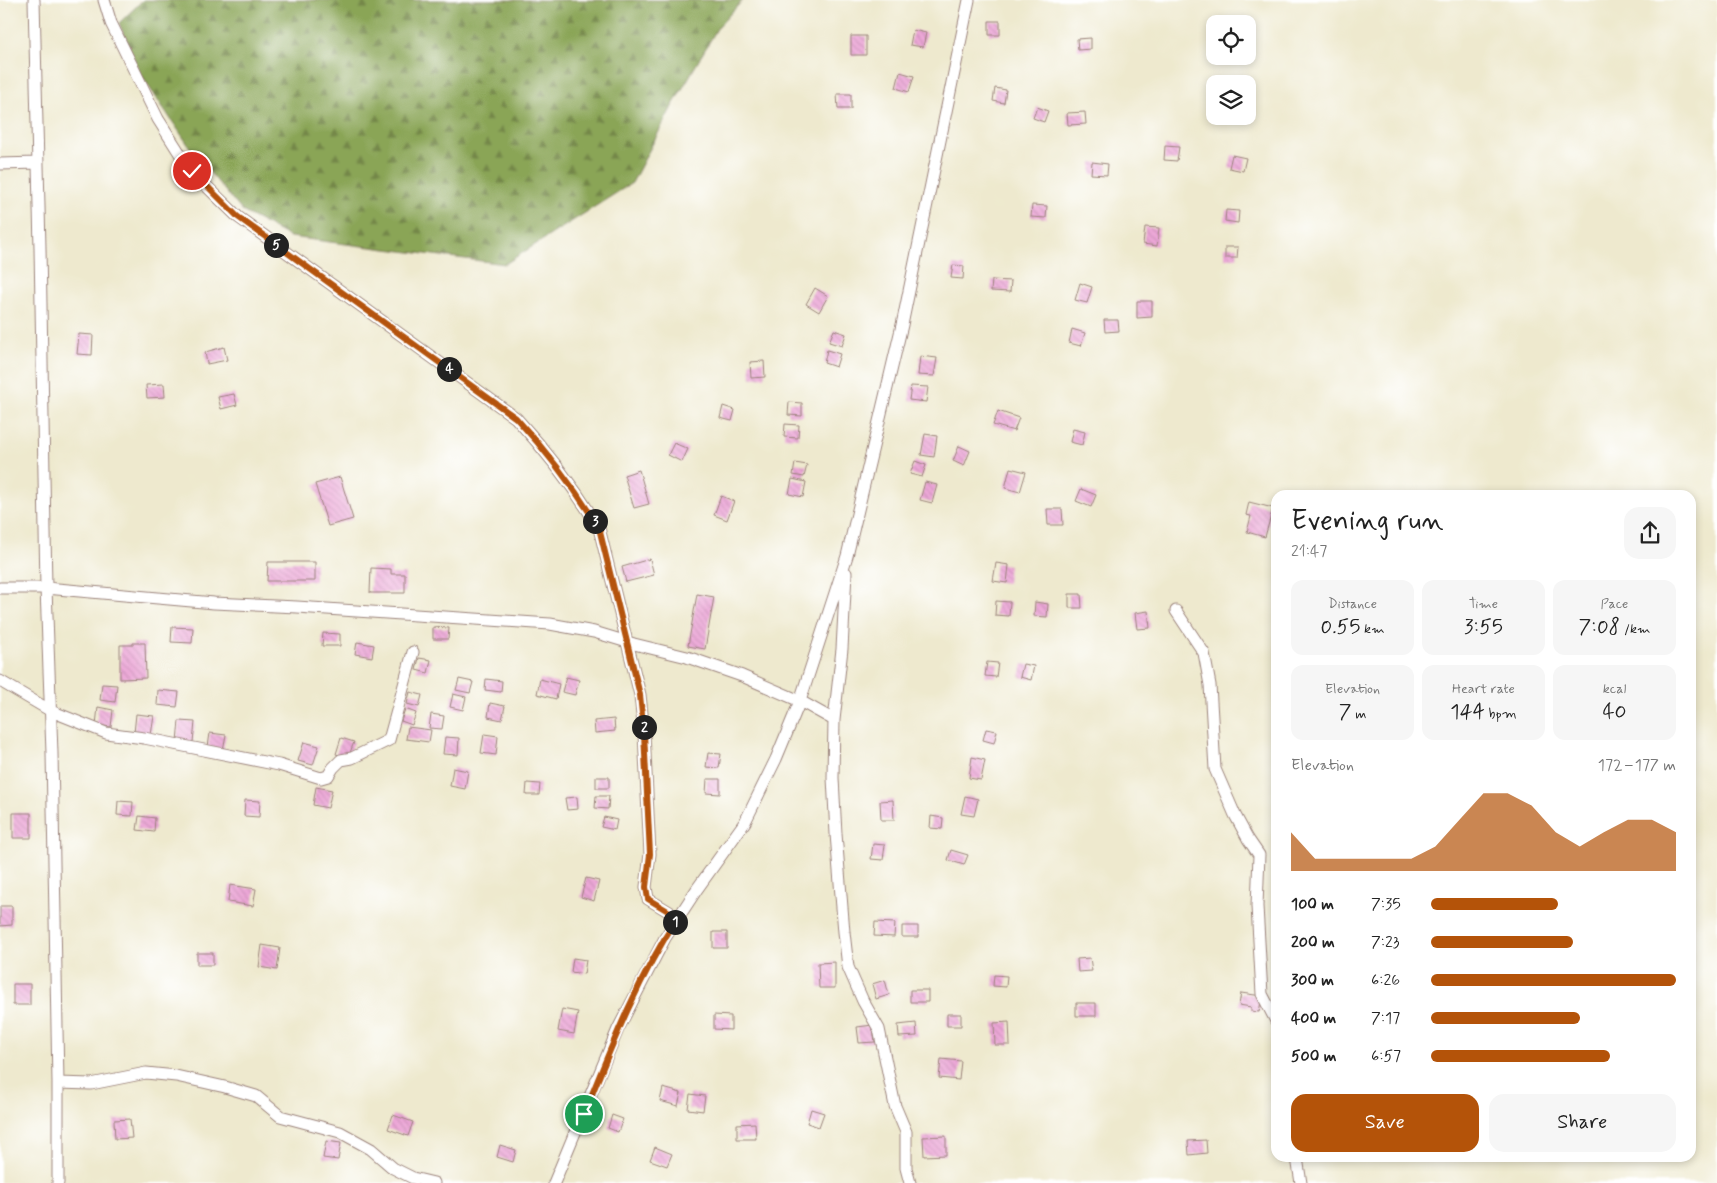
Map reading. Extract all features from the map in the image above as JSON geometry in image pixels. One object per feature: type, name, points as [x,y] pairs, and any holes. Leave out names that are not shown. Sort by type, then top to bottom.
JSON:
[{"type":"street","points":[[34,0],[46,588],[51,711],[58,1183]]},
{"type":"street","points":[[104,0],[111,23],[158,119],[192,171],[238,217],[516,418],[547,452],[587,508],[599,528],[640,695],[644,733],[650,854],[646,887],[648,899],[678,917]]},
{"type":"street","points":[[554,1183],[618,1029],[664,938],[745,822],[776,759],[800,701],[847,556],[902,325],[969,0]]},
{"type":"street","points":[[0,164],[38,163]]},
{"type":"street","points":[[847,556],[842,649],[834,720],[833,778],[848,966],[863,1001],[879,1029],[895,1106],[906,1132],[906,1168],[910,1183]]},
{"type":"street","points":[[0,588],[46,588],[214,604],[297,607],[550,624],[594,632],[687,657],[742,676],[800,701],[834,720]]},
{"type":"street","points":[[1176,611],[1204,653],[1210,686],[1216,769],[1235,815],[1248,840],[1259,855],[1256,906],[1262,994],[1271,1011]]},
{"type":"street","points":[[1,683],[51,711],[106,733],[144,738],[279,765],[321,778],[328,776],[332,768],[341,760],[352,758],[389,740],[413,652]]},
{"type":"street","points":[[58,1083],[91,1084],[146,1073],[176,1076],[225,1087],[256,1096],[280,1116],[340,1132],[371,1149],[393,1168],[413,1178],[434,1183]]},
{"type":"street","points":[[1298,1162],[1301,1183]]},
{"type":"green space","points":[[143,0],[743,0],[718,27],[673,105],[632,183],[505,264],[290,237],[242,211],[193,152],[141,75],[119,23]]},
{"type":"building","points":[[989,21],[1000,21],[1000,35],[989,35]]},
{"type":"building","points":[[913,30],[926,33],[923,47],[910,45]]},
{"type":"building","points":[[851,36],[866,36],[866,55],[851,55]]},
{"type":"building","points":[[1091,38],[1091,49],[1078,50],[1077,39]]},
{"type":"building","points":[[900,72],[914,76],[909,92],[896,88]]},
{"type":"building","points":[[995,88],[1006,90],[1004,103],[993,101]]},
{"type":"building","points":[[837,94],[851,94],[851,109],[838,109]]},
{"type":"building","points":[[1037,107],[1048,111],[1044,122],[1033,118]]},
{"type":"building","points":[[1085,112],[1086,124],[1068,125],[1067,113]]},
{"type":"building","points":[[1165,146],[1179,147],[1177,161],[1164,160]]},
{"type":"building","points":[[1232,155],[1246,158],[1243,171],[1229,168]]},
{"type":"building","points":[[1092,162],[1108,164],[1107,175],[1091,174]]},
{"type":"building","points":[[1032,205],[1047,206],[1046,218],[1031,217]]},
{"type":"building","points":[[1226,210],[1239,211],[1238,223],[1225,221]]},
{"type":"building","points":[[1145,227],[1159,228],[1157,246],[1143,244]]},
{"type":"building","points":[[1225,247],[1238,247],[1237,258],[1225,258]]},
{"type":"building","points":[[953,265],[964,266],[963,279],[951,278]]},
{"type":"building","points":[[992,280],[1011,281],[1010,292],[991,291]]},
{"type":"building","points":[[1080,283],[1092,287],[1087,303],[1075,300]]},
{"type":"building","points":[[815,288],[828,296],[819,312],[806,304]]},
{"type":"building","points":[[1137,301],[1152,301],[1152,317],[1137,318]]},
{"type":"building","points":[[1104,320],[1118,320],[1119,331],[1105,332]]},
{"type":"building","points":[[1072,329],[1085,333],[1081,346],[1069,343]]},
{"type":"building","points":[[834,330],[846,334],[842,346],[829,342]]},
{"type":"building","points":[[79,334],[93,335],[92,355],[77,354]]},
{"type":"building","points":[[224,347],[227,360],[207,364],[205,352]]},
{"type":"building","points":[[827,350],[840,354],[836,367],[824,363]]},
{"type":"building","points":[[920,356],[937,358],[934,376],[918,375]]},
{"type":"building","points":[[764,361],[765,377],[751,378],[750,362]]},
{"type":"building","points":[[164,384],[165,397],[147,398],[146,385]]},
{"type":"building","points":[[911,386],[928,387],[926,402],[909,400]]},
{"type":"building","points":[[234,394],[237,405],[221,409],[218,397]]},
{"type":"building","points":[[789,402],[802,403],[802,416],[788,415]]},
{"type":"building","points":[[723,406],[735,410],[732,421],[720,418]]},
{"type":"building","points":[[998,411],[1019,418],[1014,431],[993,425]]},
{"type":"building","points":[[785,424],[799,425],[798,438],[784,437]]},
{"type":"building","points":[[1073,429],[1085,432],[1082,445],[1070,442]]},
{"type":"building","points":[[925,434],[937,436],[934,457],[921,455]]},
{"type":"building","points":[[674,443],[688,449],[682,462],[668,455]]},
{"type":"building","points":[[959,446],[970,451],[964,466],[953,461]]},
{"type":"building","points":[[915,461],[926,465],[922,477],[910,474]]},
{"type":"building","points":[[795,463],[807,465],[804,477],[793,475]]},
{"type":"building","points":[[1010,468],[1026,472],[1020,492],[1005,488]]},
{"type":"building","points":[[639,470],[649,504],[634,508],[624,475]]},
{"type":"building","points":[[340,477],[353,519],[328,526],[315,484]]},
{"type":"building","points":[[792,479],[806,482],[803,497],[789,494]]},
{"type":"building","points":[[925,482],[937,485],[932,503],[920,500]]},
{"type":"building","points":[[1081,489],[1096,495],[1091,507],[1076,501]]},
{"type":"building","points":[[721,496],[734,501],[727,520],[714,515]]},
{"type":"building","points":[[1249,502],[1271,508],[1271,515],[1265,537],[1247,532],[1251,516],[1246,515]]},
{"type":"building","points":[[1047,509],[1062,509],[1063,525],[1048,525]]},
{"type":"building","points":[[650,559],[654,575],[626,582],[622,567]]},
{"type":"building","points":[[268,562],[315,562],[315,581],[267,581]]},
{"type":"building","points":[[996,563],[1009,565],[1007,583],[993,581]]},
{"type":"building","points":[[371,568],[391,569],[391,574],[405,574],[405,593],[370,593]]},
{"type":"building","points":[[697,594],[714,597],[705,649],[688,646]]},
{"type":"building","points":[[1069,594],[1081,594],[1082,608],[1069,608]]},
{"type":"building","points":[[996,601],[1010,602],[1009,616],[995,615]]},
{"type":"building","points":[[1035,602],[1048,604],[1047,617],[1034,616]]},
{"type":"building","points":[[1148,611],[1150,628],[1137,629],[1135,613]]},
{"type":"building","points":[[172,627],[193,628],[192,643],[171,642]]},
{"type":"building","points":[[433,627],[449,628],[448,639],[433,639]]},
{"type":"building","points":[[323,633],[340,634],[340,646],[322,646]]},
{"type":"building","points":[[357,642],[374,645],[372,657],[355,654]]},
{"type":"building","points":[[133,643],[145,643],[146,678],[120,679],[120,645],[133,645]]},
{"type":"building","points":[[419,658],[431,660],[428,673],[416,670]]},
{"type":"building","points":[[987,662],[998,663],[996,677],[985,676]]},
{"type":"building","points":[[1023,664],[1034,666],[1031,680],[1020,677]]},
{"type":"building","points":[[566,677],[579,680],[575,695],[562,692]]},
{"type":"building","points":[[459,679],[473,682],[470,693],[456,690]]},
{"type":"building","points":[[486,679],[502,681],[501,692],[485,690]]},
{"type":"building","points":[[540,679],[559,684],[556,699],[537,694]]},
{"type":"building","points":[[102,684],[117,685],[115,702],[100,700]]},
{"type":"building","points":[[158,690],[179,692],[177,707],[157,705]]},
{"type":"building","points":[[410,692],[422,695],[419,707],[407,704]]},
{"type":"building","points":[[453,694],[466,697],[463,710],[450,707]]},
{"type":"building","points":[[490,703],[505,706],[502,720],[488,717]]},
{"type":"building","points":[[98,707],[113,710],[111,727],[96,725]]},
{"type":"building","points":[[405,709],[416,713],[412,725],[401,721]]},
{"type":"building","points":[[136,714],[154,716],[151,735],[134,733]]},
{"type":"building","points":[[431,714],[444,716],[442,729],[429,728]]},
{"type":"building","points":[[614,719],[615,731],[595,733],[594,721]]},
{"type":"building","points":[[179,721],[195,722],[193,742],[177,741]]},
{"type":"building","points":[[408,727],[431,730],[429,742],[406,739]]},
{"type":"building","points":[[986,729],[997,731],[994,743],[983,740]]},
{"type":"building","points":[[210,733],[226,735],[223,750],[208,747]]},
{"type":"building","points":[[484,734],[498,736],[496,755],[481,753]]},
{"type":"building","points":[[445,737],[459,738],[458,755],[443,754]]},
{"type":"building","points":[[341,738],[354,742],[348,758],[336,754]]},
{"type":"building","points":[[304,742],[319,746],[313,765],[298,761]]},
{"type":"building","points":[[708,753],[721,754],[719,768],[706,767]]},
{"type":"building","points":[[972,757],[985,760],[981,780],[969,778]]},
{"type":"building","points":[[453,768],[468,771],[465,789],[450,786]]},
{"type":"building","points":[[596,777],[609,777],[609,788],[596,788]]},
{"type":"building","points":[[707,779],[720,779],[720,794],[706,793]]},
{"type":"building","points":[[527,783],[540,784],[539,795],[526,795]]},
{"type":"building","points":[[316,787],[332,790],[328,808],[313,805]]},
{"type":"building","points":[[596,796],[609,796],[608,809],[595,808]]},
{"type":"building","points":[[965,796],[978,799],[974,816],[961,814]]},
{"type":"building","points":[[577,797],[578,809],[567,810],[565,798]]},
{"type":"building","points":[[245,800],[260,801],[259,817],[244,816]]},
{"type":"building","points":[[893,800],[894,820],[881,820],[880,801]]},
{"type":"building","points":[[118,801],[133,802],[132,816],[117,815]]},
{"type":"building","points":[[13,813],[31,813],[31,838],[13,838]]},
{"type":"building","points":[[139,816],[155,818],[154,832],[137,830]]},
{"type":"building","points":[[931,816],[943,818],[942,829],[930,828]]},
{"type":"building","points":[[604,817],[617,820],[615,830],[601,827]]},
{"type":"building","points":[[873,844],[885,845],[883,860],[871,859]]},
{"type":"building","points":[[951,850],[968,855],[964,865],[948,860]]},
{"type":"building","points":[[586,878],[599,881],[594,901],[581,897]]},
{"type":"building","points":[[230,885],[256,889],[253,906],[228,902]]},
{"type":"building","points":[[0,906],[12,906],[12,925],[0,926]]},
{"type":"building","points":[[875,922],[895,923],[894,937],[874,936]]},
{"type":"building","points":[[902,926],[918,926],[918,937],[902,937]]},
{"type":"building","points":[[713,932],[727,932],[727,948],[713,948]]},
{"type":"building","points":[[262,945],[280,948],[277,970],[259,967]]},
{"type":"building","points":[[197,953],[213,953],[213,965],[197,965]]},
{"type":"building","points":[[573,958],[586,960],[584,974],[571,972]]},
{"type":"building","points":[[1090,958],[1092,971],[1078,972],[1077,959]]},
{"type":"building","points":[[835,962],[835,988],[819,988],[818,963]]},
{"type":"building","points":[[994,975],[1007,976],[1006,987],[993,986]]},
{"type":"building","points":[[885,980],[889,995],[876,999],[872,984]]},
{"type":"building","points":[[13,984],[30,984],[30,1005],[13,1005]]},
{"type":"building","points":[[910,990],[928,990],[928,1002],[910,1002]]},
{"type":"building","points":[[1241,993],[1262,996],[1259,1012],[1251,1011],[1251,1007],[1239,1005]]},
{"type":"building","points":[[1076,1003],[1096,1003],[1096,1016],[1076,1016]]},
{"type":"building","points":[[562,1009],[578,1012],[574,1034],[558,1031]]},
{"type":"building","points":[[947,1014],[961,1014],[961,1026],[947,1026]]},
{"type":"building","points":[[714,1015],[731,1016],[731,1030],[714,1029]]},
{"type":"building","points":[[1009,1022],[1010,1045],[995,1045],[994,1023]]},
{"type":"building","points":[[916,1023],[917,1036],[899,1037],[898,1025]]},
{"type":"building","points":[[873,1025],[875,1042],[859,1043],[857,1027]]},
{"type":"building","points":[[941,1059],[961,1061],[959,1080],[939,1078]]},
{"type":"building","points":[[663,1088],[681,1093],[678,1106],[660,1101]]},
{"type":"building","points":[[690,1094],[705,1096],[703,1111],[688,1109]]},
{"type":"building","points":[[811,1109],[824,1113],[819,1127],[807,1123]]},
{"type":"building","points":[[393,1115],[413,1122],[408,1136],[388,1129]]},
{"type":"building","points":[[612,1115],[623,1119],[618,1132],[608,1128]]},
{"type":"building","points":[[130,1119],[132,1138],[115,1139],[114,1120]]},
{"type":"building","points":[[755,1123],[756,1139],[737,1139],[737,1124]]},
{"type":"building","points":[[946,1136],[946,1155],[924,1156],[923,1137]]},
{"type":"building","points":[[1206,1140],[1207,1153],[1189,1155],[1188,1141]]},
{"type":"building","points":[[326,1141],[341,1143],[338,1160],[323,1158]]},
{"type":"building","points":[[500,1145],[516,1150],[513,1162],[497,1157]]},
{"type":"building","points":[[655,1147],[672,1154],[667,1166],[650,1160]]},
{"type":"route","points":[[192,171],[238,217],[516,418],[547,452],[599,528],[640,695],[644,733],[650,854],[646,887],[648,899],[678,917],[664,938],[618,1029],[584,1114]]}]
